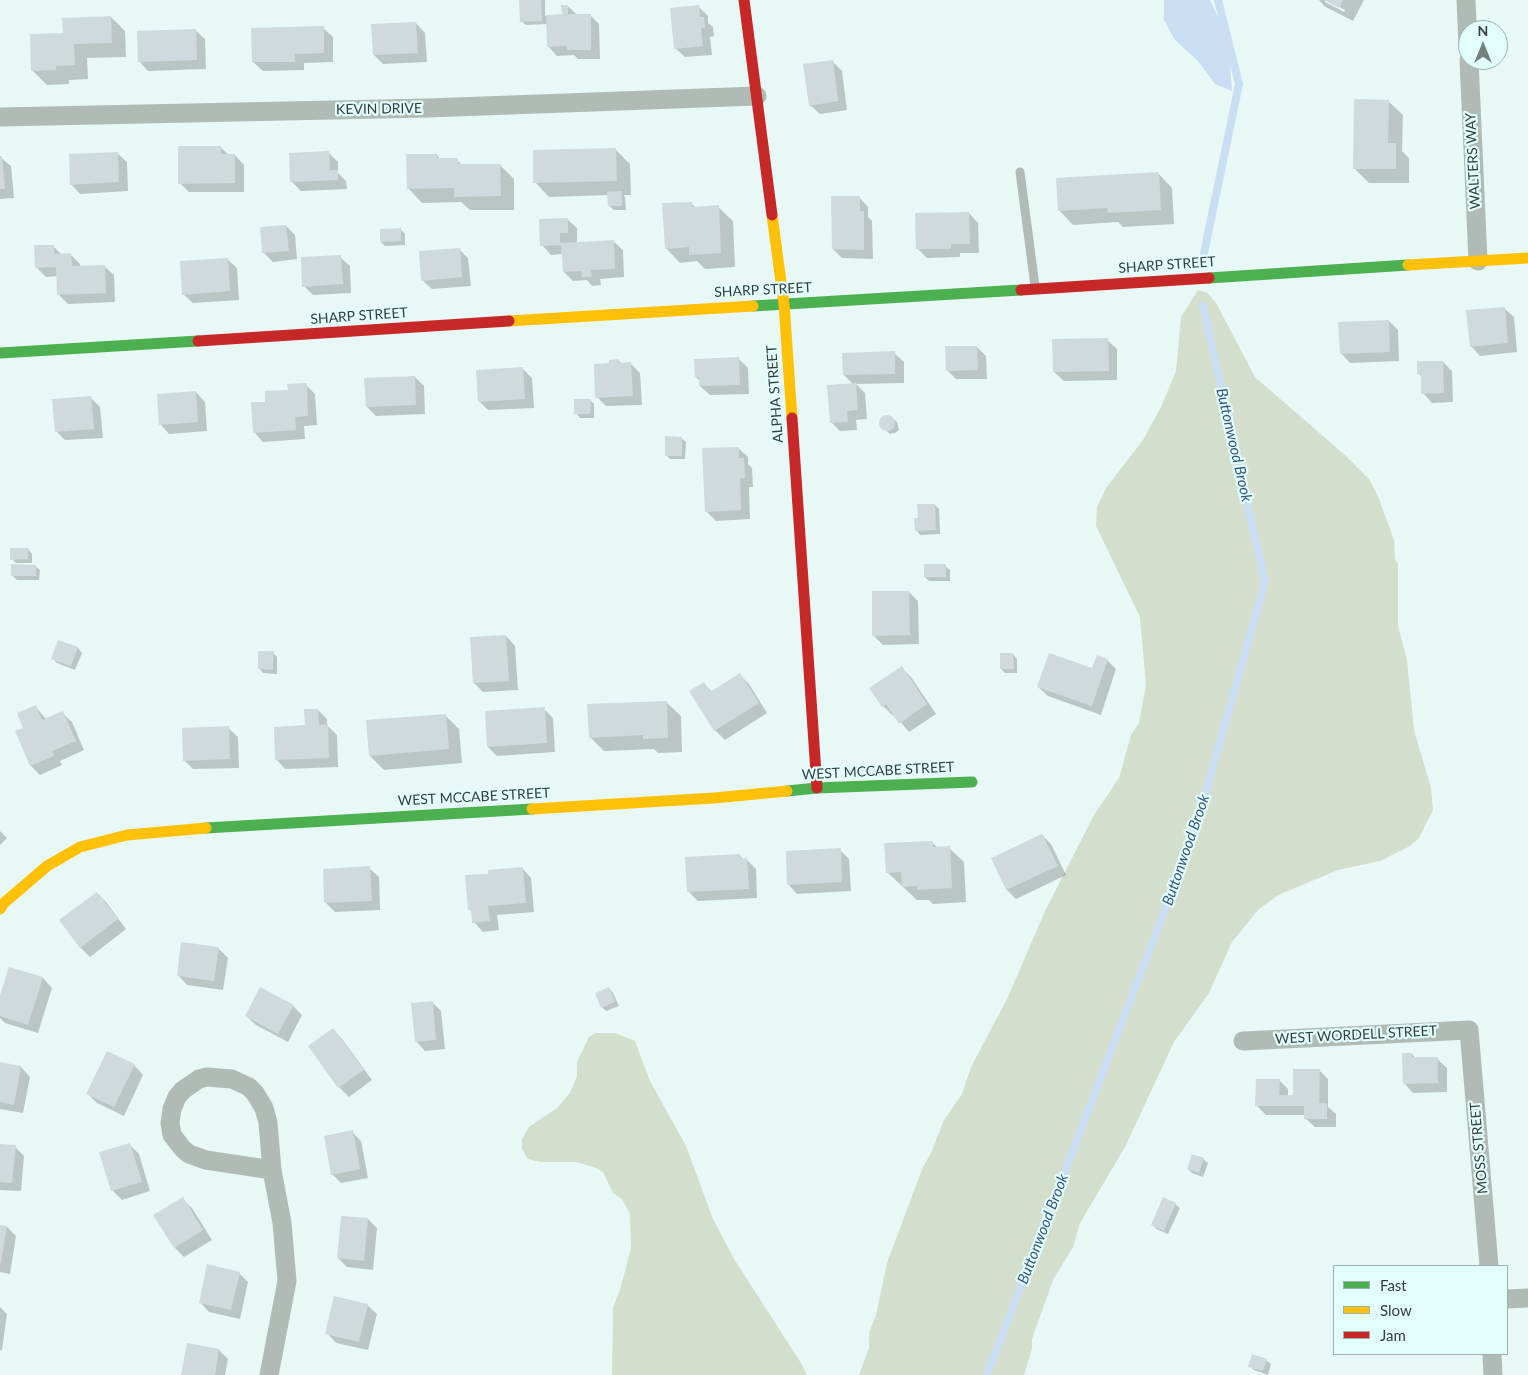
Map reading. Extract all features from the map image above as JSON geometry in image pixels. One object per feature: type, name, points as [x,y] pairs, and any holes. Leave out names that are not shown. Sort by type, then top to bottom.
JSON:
[{"type":"street","name":"ALPHA STREET","points":[[744,0],[784,304],[816,788]]},
{"type":"street","points":[[1466,0],[1467,20]]},
{"type":"street","name":"WALTERS WAY","points":[[1469,70],[1478,261]]},
{"type":"street","name":"KEVIN DRIVE","points":[[0,117],[428,108],[757,96]]},
{"type":"street","name":"SHARP STREET","points":[[0,354],[1528,258]]},
{"type":"street","name":"WEST MCCABE STREET","points":[[0,909],[4,903],[47,866],[80,847],[127,835],[208,828],[714,798],[816,788],[972,782]]},
{"type":"street","name":"WEST WORDELL STREET","points":[[1243,1041],[1470,1030]]},
{"type":"street","name":"MOSS STREET","points":[[1470,1030],[1489,1265]]},
{"type":"street","points":[[269,1375],[287,1281],[282,1223],[272,1170],[268,1123],[260,1100],[249,1087],[232,1079],[208,1077],[199,1079],[183,1090],[177,1097],[172,1109],[170,1123],[172,1136],[182,1149],[189,1154],[206,1160],[272,1170]]},
{"type":"street","points":[[1508,1299],[1528,1298]]},
{"type":"street","points":[[1492,1355],[1492,1375]]},
{"type":"lane","points":[[1020,172],[1035,289]]},
{"type":"green space","points":[[1198,290],[1208,293],[1216,303],[1255,377],[1346,456],[1369,479],[1378,496],[1394,540],[1395,559],[1398,564],[1398,626],[1407,660],[1414,730],[1431,788],[1433,810],[1419,838],[1410,846],[1380,861],[1338,870],[1278,895],[1258,910],[1232,942],[1209,993],[1174,1042],[1125,1147],[1080,1223],[1073,1247],[1053,1280],[1032,1339],[1032,1349],[1024,1375],[859,1375],[869,1348],[869,1333],[876,1315],[887,1263],[923,1167],[931,1153],[944,1120],[962,1094],[971,1067],[1008,997],[1045,911],[1094,815],[1119,778],[1131,735],[1139,723],[1146,685],[1140,617],[1096,526],[1097,507],[1106,488],[1143,440],[1161,407],[1176,371],[1181,317]]},
{"type":"green space","points":[[595,1033],[615,1033],[635,1041],[650,1081],[686,1146],[713,1219],[734,1259],[807,1375],[612,1375],[613,1307],[620,1290],[631,1248],[630,1214],[622,1199],[613,1193],[603,1172],[576,1162],[540,1162],[528,1159],[522,1149],[522,1139],[529,1127],[557,1108],[570,1093],[577,1076],[577,1062],[589,1037]]},
{"type":"water","points":[[1164,0],[1210,0],[1228,39],[1232,91],[1215,84],[1198,61],[1175,40],[1164,20]]},
{"type":"building","points":[[519,0],[541,0],[542,21],[520,22]]},
{"type":"building","points":[[1324,0],[1343,0],[1339,8]]},
{"type":"building","points":[[561,5],[568,5],[568,14],[591,14],[591,50],[567,50],[567,46],[547,47],[546,15],[562,14]]},
{"type":"building","points":[[699,5],[700,17],[704,17],[705,28],[701,28],[703,46],[674,49],[670,8]]},
{"type":"building","points":[[111,16],[112,43],[74,44],[75,65],[56,66],[56,70],[31,71],[30,34],[63,33],[62,18]]},
{"type":"building","points":[[416,22],[418,53],[373,55],[371,24]]},
{"type":"building","points":[[324,26],[324,53],[295,54],[295,62],[252,62],[251,28]]},
{"type":"building","points":[[196,29],[197,60],[138,62],[137,31]]},
{"type":"building","points":[[833,60],[838,101],[809,106],[803,64]]},
{"type":"building","points":[[1354,99],[1389,100],[1388,143],[1396,143],[1396,169],[1353,169]]},
{"type":"building","points":[[178,146],[221,146],[221,154],[235,154],[235,183],[178,184]]},
{"type":"building","points":[[616,148],[617,181],[533,183],[533,150]]},
{"type":"building","points":[[329,151],[330,170],[338,170],[338,180],[290,182],[289,153]]},
{"type":"building","points":[[118,152],[119,182],[70,185],[69,154]]},
{"type":"building","points":[[406,154],[437,154],[437,158],[458,158],[458,164],[500,164],[501,196],[454,197],[454,188],[407,189]]},
{"type":"building","points":[[0,156],[2,156],[5,189],[0,189]]},
{"type":"building","points":[[1159,172],[1161,210],[1108,213],[1107,208],[1058,211],[1056,178]]},
{"type":"building","points":[[622,191],[622,206],[608,206],[607,192]]},
{"type":"building","points":[[831,196],[860,196],[860,211],[864,211],[864,250],[832,249]]},
{"type":"building","points":[[692,202],[692,207],[719,205],[721,253],[689,255],[689,247],[665,249],[662,203]]},
{"type":"building","points":[[969,212],[970,244],[951,244],[951,249],[916,249],[915,213]]},
{"type":"building","points":[[568,218],[568,233],[560,233],[560,243],[614,240],[615,269],[591,270],[592,277],[582,277],[581,271],[563,272],[561,245],[540,246],[539,219]]},
{"type":"building","points":[[286,225],[289,251],[262,253],[260,227]]},
{"type":"building","points":[[401,228],[401,241],[380,242],[380,229]]},
{"type":"building","points":[[34,245],[54,245],[54,254],[71,253],[72,266],[105,265],[106,293],[57,295],[56,267],[35,268]]},
{"type":"building","points":[[460,248],[462,277],[421,281],[419,251]]},
{"type":"building","points":[[341,255],[343,284],[302,287],[301,257]]},
{"type":"building","points":[[228,258],[230,291],[182,295],[180,261]]},
{"type":"building","points":[[1505,307],[1508,343],[1470,347],[1466,310]]},
{"type":"building","points":[[1389,320],[1390,352],[1340,354],[1338,322]]},
{"type":"building","points":[[1108,338],[1109,371],[1053,372],[1052,339]]},
{"type":"building","points":[[945,346],[977,346],[978,370],[946,371]]},
{"type":"building","points":[[895,351],[895,374],[843,375],[842,353]]},
{"type":"building","points":[[739,357],[740,385],[699,386],[699,377],[695,377],[694,359]]},
{"type":"building","points":[[619,359],[619,363],[631,362],[633,396],[595,398],[594,364],[609,363],[609,360]]},
{"type":"building","points":[[1417,361],[1443,361],[1444,393],[1421,394],[1421,374],[1417,374]]},
{"type":"building","points":[[523,367],[525,399],[478,402],[476,370]]},
{"type":"building","points":[[415,376],[416,405],[366,407],[364,378]]},
{"type":"building","points":[[307,383],[308,416],[295,417],[296,430],[253,433],[251,402],[265,402],[265,391],[288,390],[287,384]]},
{"type":"building","points":[[856,383],[858,410],[847,411],[848,422],[830,423],[827,385]]},
{"type":"building","points":[[196,391],[198,422],[159,425],[157,394]]},
{"type":"building","points":[[91,396],[94,429],[55,432],[52,399]]},
{"type":"building","points":[[574,399],[591,399],[590,414],[574,414]]},
{"type":"building","points":[[887,415],[893,417],[895,423],[893,429],[887,431],[881,429],[879,423],[881,417]]},
{"type":"building","points":[[665,436],[682,437],[682,456],[665,456]]},
{"type":"building","points":[[739,447],[739,458],[744,458],[745,478],[740,478],[741,510],[705,512],[702,448]]},
{"type":"building","points":[[917,504],[935,504],[936,530],[915,531],[914,518],[918,518]]},
{"type":"building","points":[[10,548],[28,548],[28,559],[10,560]]},
{"type":"building","points":[[11,564],[36,565],[36,576],[11,576]]},
{"type":"building","points":[[924,564],[946,564],[946,577],[924,577]]},
{"type":"building","points":[[872,591],[909,591],[910,635],[872,636]]},
{"type":"building","points":[[506,635],[509,681],[473,683],[470,637]]},
{"type":"building","points":[[58,640],[78,647],[71,666],[51,659]]},
{"type":"building","points":[[258,651],[274,651],[273,670],[258,669]]},
{"type":"building","points":[[1000,653],[1013,653],[1014,669],[1000,669]]},
{"type":"building","points":[[1049,653],[1092,668],[1097,655],[1108,659],[1092,706],[1037,687]]},
{"type":"building","points":[[902,666],[927,704],[899,724],[886,704],[882,707],[869,688]]},
{"type":"building","points":[[740,673],[759,703],[714,731],[689,691],[704,682],[710,692]]},
{"type":"building","points":[[667,701],[668,738],[643,739],[643,735],[589,738],[587,704]]},
{"type":"building","points":[[36,705],[42,720],[63,711],[76,741],[52,751],[54,756],[30,766],[15,731],[23,728],[17,713]]},
{"type":"building","points":[[545,707],[547,743],[487,747],[485,711]]},
{"type":"building","points":[[304,709],[318,709],[319,725],[328,724],[329,758],[275,760],[274,727],[305,725]]},
{"type":"building","points":[[446,714],[449,749],[369,756],[366,720]]},
{"type":"building","points":[[229,726],[230,759],[183,761],[182,728]]},
{"type":"building","points":[[1042,834],[1058,866],[1006,890],[991,858]]},
{"type":"building","points":[[933,841],[933,847],[950,846],[952,888],[917,890],[917,886],[902,887],[901,872],[886,873],[884,843]]},
{"type":"building","points":[[841,848],[842,882],[787,885],[786,851]]},
{"type":"building","points":[[740,854],[741,859],[747,858],[749,889],[687,892],[685,857]]},
{"type":"building","points":[[370,866],[372,901],[324,903],[323,869]]},
{"type":"building","points":[[523,867],[526,903],[488,906],[490,921],[472,923],[471,910],[468,910],[465,875],[488,874],[488,870]]},
{"type":"building","points":[[97,892],[118,919],[80,948],[59,920]]},
{"type":"building","points":[[181,942],[219,947],[214,981],[177,976]]},
{"type":"building","points":[[9,967],[43,977],[28,1025],[0,1016],[0,995]]},
{"type":"building","points":[[260,987],[294,1005],[278,1034],[245,1016]]},
{"type":"building","points":[[609,987],[615,1002],[601,1008],[595,993]]},
{"type":"building","points":[[433,1001],[436,1040],[415,1042],[411,1003]]},
{"type":"building","points":[[333,1028],[364,1070],[338,1088],[308,1046]]},
{"type":"building","points":[[107,1051],[135,1064],[114,1107],[86,1094]]},
{"type":"building","points":[[1402,1053],[1412,1053],[1412,1057],[1438,1057],[1438,1083],[1403,1084]]},
{"type":"building","points":[[0,1062],[21,1066],[14,1105],[0,1102]]},
{"type":"building","points":[[1293,1069],[1320,1069],[1319,1103],[1327,1103],[1327,1119],[1304,1119],[1304,1106],[1255,1106],[1256,1079],[1280,1079],[1279,1095],[1293,1095]]},
{"type":"building","points":[[353,1130],[360,1169],[331,1175],[324,1136]]},
{"type":"building","points":[[130,1143],[142,1182],[111,1191],[99,1152]]},
{"type":"building","points":[[0,1144],[16,1145],[12,1183],[0,1182]]},
{"type":"building","points":[[1192,1154],[1204,1158],[1199,1173],[1187,1169]]},
{"type":"building","points":[[183,1197],[203,1230],[174,1248],[153,1215]]},
{"type":"building","points":[[1163,1197],[1176,1203],[1164,1231],[1151,1225]]},
{"type":"building","points":[[341,1216],[368,1218],[364,1261],[337,1258]]},
{"type":"building","points":[[0,1225],[7,1226],[1,1263],[0,1263]]},
{"type":"building","points":[[207,1264],[240,1272],[231,1310],[199,1303]]},
{"type":"building","points":[[334,1296],[368,1304],[359,1342],[325,1334]]},
{"type":"building","points":[[187,1343],[219,1349],[215,1375],[181,1375]]},
{"type":"building","points":[[1252,1354],[1267,1359],[1263,1371],[1248,1367]]},
{"type":"waterway","name":"Buttonwood Brook","points":[[1204,253],[1239,84],[1218,0]]},
{"type":"waterway","name":"Buttonwood Brook","points":[[987,1375],[1194,834],[1265,582],[1203,306]]},
{"type":"traffic: fast","points":[[1209,278],[1408,265]]},
{"type":"traffic: fast","points":[[753,306],[1021,290]]},
{"type":"traffic: fast","points":[[0,353],[198,341]]},
{"type":"traffic: fast","points":[[787,791],[817,788],[972,782]]},
{"type":"traffic: fast","points":[[206,828],[532,809]]},
{"type":"traffic: slow","points":[[772,215],[784,304],[792,418]]},
{"type":"traffic: slow","points":[[1408,265],[1528,258]]},
{"type":"traffic: slow","points":[[509,321],[753,306]]},
{"type":"traffic: slow","points":[[532,809],[714,798],[787,791]]},
{"type":"traffic: slow","points":[[0,909],[4,903],[47,866],[80,847],[127,835],[206,828]]},
{"type":"traffic: jam","points":[[744,0],[772,215]]},
{"type":"traffic: jam","points":[[1021,290],[1209,278]]},
{"type":"traffic: jam","points":[[198,341],[509,321]]},
{"type":"traffic: jam","points":[[792,418],[817,788]]}]
